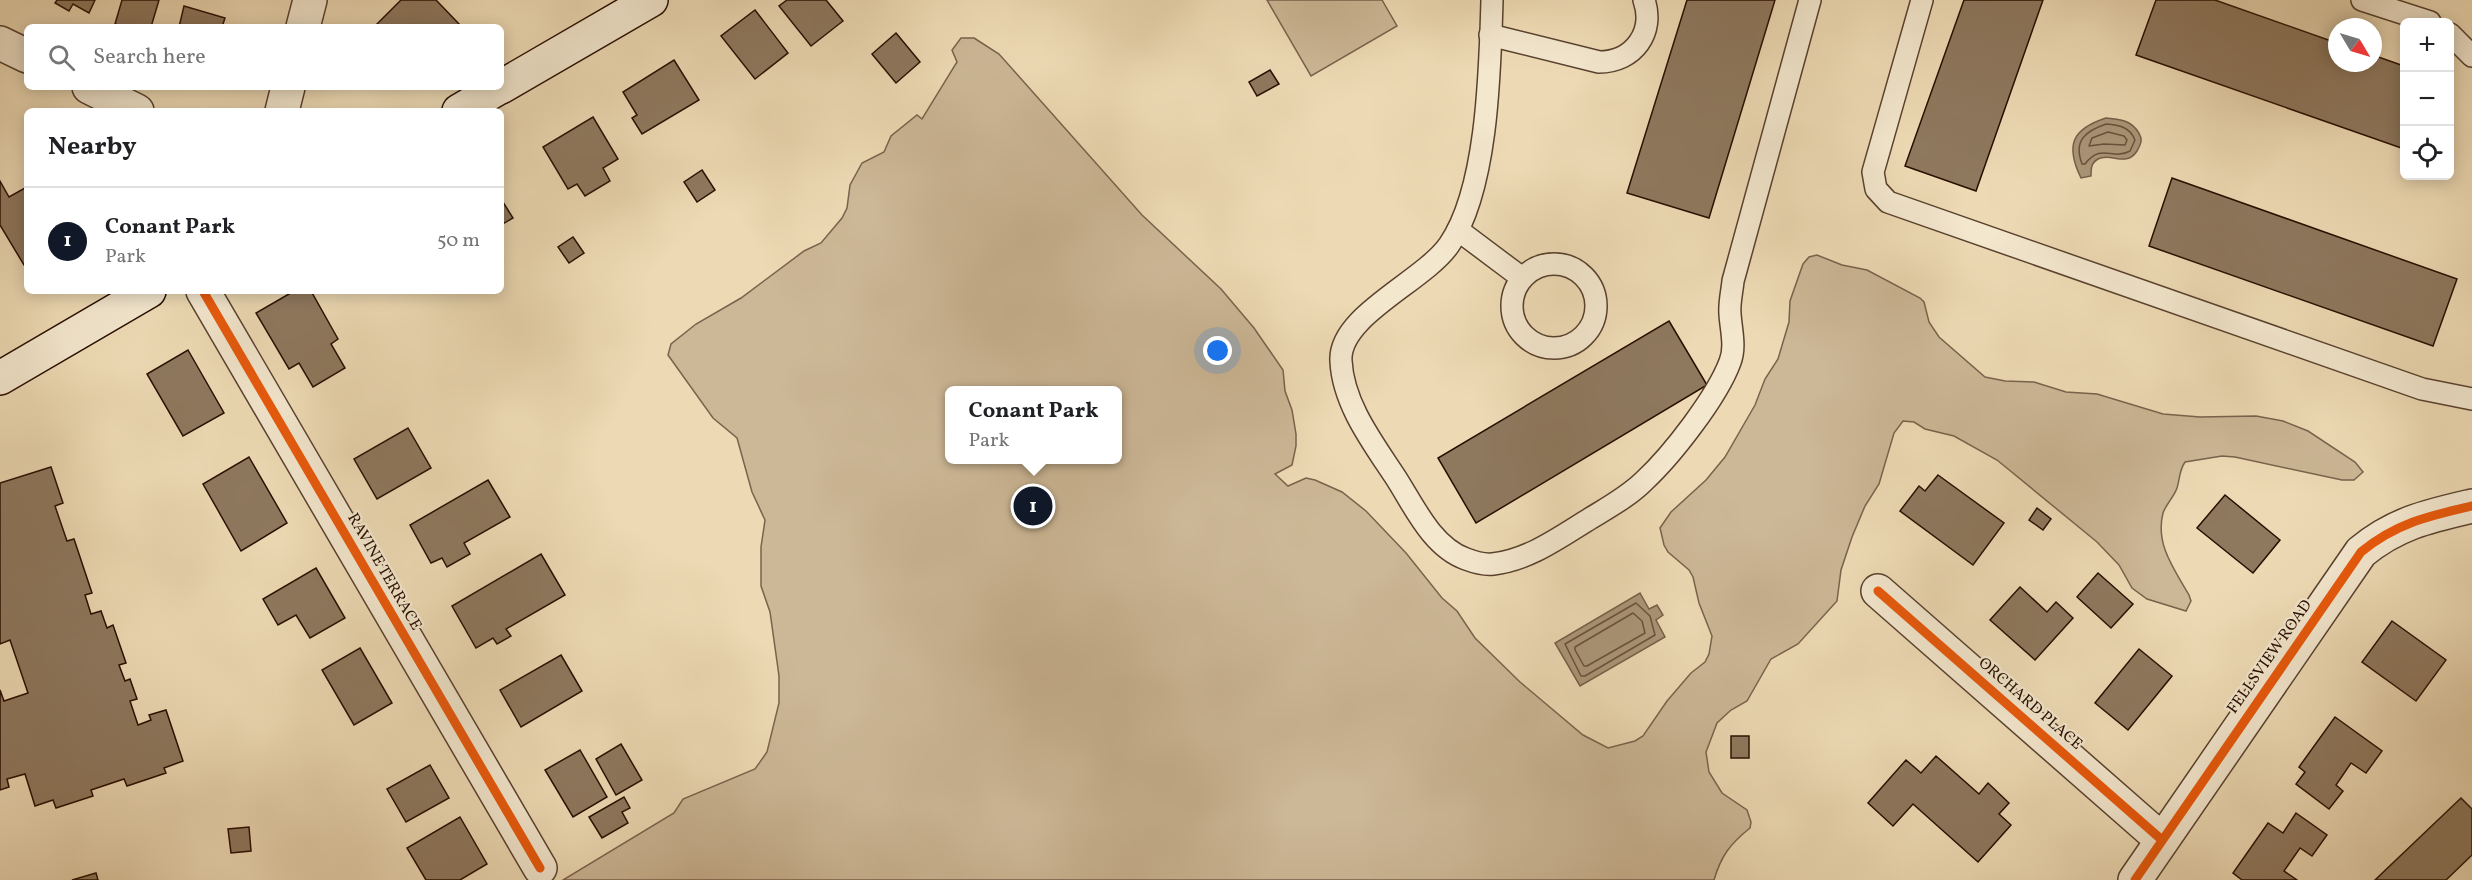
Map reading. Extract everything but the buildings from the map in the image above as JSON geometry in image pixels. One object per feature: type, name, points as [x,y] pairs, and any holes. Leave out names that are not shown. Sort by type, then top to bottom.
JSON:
[{"type":"street","points":[[304,24],[310,0]]},
{"type":"street","points":[[504,85],[651,0]]},
{"type":"street","points":[[0,43],[24,55]]},
{"type":"street","points":[[94,90],[130,108]]},
{"type":"street","points":[[283,108],[287,90]]},
{"type":"street","points":[[464,108],[496,90]]},
{"type":"street","points":[[0,378],[144,294]]},
{"type":"street","name":"RAVINE TERRACE","points":[[204,294],[540,868]]},
{"type":"street","name":"FELLSVIEW ROAD","points":[[2135,880],[2361,552],[2389,531],[2405,524],[2472,506]]},
{"type":"street","name":"ORCHARD PLACE","points":[[1878,591],[2162,840]]},
{"type":"lane","points":[[1492,0],[1487,115],[1473,185],[1458,230],[1439,258],[1427,269],[1359,320],[1346,338],[1341,359],[1348,397],[1376,447],[1436,539],[1464,558],[1490,565],[1518,559],[1548,544],[1629,495],[1660,464],[1720,386],[1732,358],[1733,336],[1730,312],[1733,281],[1810,0]]},
{"type":"lane","points":[[1490,35],[1599,62],[1617,60],[1633,51],[1642,40],[1648,14],[1644,0]]},
{"type":"lane","points":[[1922,0],[1873,172],[1876,189],[1888,202],[2422,389],[2472,399]]},
{"type":"lane","points":[[2361,0],[2417,18]]},
{"type":"lane","points":[[2454,38],[2472,56]]},
{"type":"lane","points":[[1458,230],[1522,279]]},
{"type":"lane","points":[[1556,263],[1582,273],[1593,288],[1596,307],[1592,325],[1573,344],[1556,348],[1538,345],[1524,335],[1514,320],[1512,303],[1517,286],[1522,279],[1537,267],[1556,263]]},
{"type":"shaded area","points":[[1267,0],[1382,0],[1397,26],[1311,76]]},
{"type":"shaded area","points":[[961,38],[974,38],[999,54],[1142,215],[1221,289],[1254,328],[1283,370],[1285,391],[1292,410],[1296,434],[1292,465],[1275,474],[1288,486],[1306,478],[1315,480],[1342,492],[1366,511],[1406,553],[1442,598],[1457,611],[1475,638],[1520,682],[1583,735],[1608,748],[1635,741],[1643,736],[1667,701],[1691,673],[1705,662],[1709,654],[1712,636],[1699,603],[1693,577],[1689,570],[1668,552],[1660,528],[1671,512],[1706,480],[1725,457],[1755,405],[1765,379],[1778,359],[1789,322],[1790,301],[1803,264],[1809,257],[1817,255],[1842,265],[1867,270],[1920,298],[1924,302],[1929,322],[1939,337],[1985,377],[2005,381],[2034,382],[2066,392],[2097,394],[2163,414],[2200,417],[2256,416],[2283,421],[2308,431],[2355,462],[2363,472],[2354,480],[2342,480],[2235,457],[2222,456],[2185,462],[2176,491],[2163,513],[2161,524],[2167,556],[2191,601],[2186,611],[2147,599],[2132,588],[2119,565],[2097,542],[1997,460],[1954,436],[1925,429],[1914,422],[1903,421],[1894,433],[1879,484],[1865,506],[1852,537],[1841,570],[1837,601],[1798,644],[1771,659],[1747,701],[1731,710],[1717,723],[1706,752],[1709,772],[1722,793],[1747,810],[1751,822],[1750,828],[1727,851],[1714,880],[563,880],[674,813],[683,799],[755,769],[767,752],[779,703],[779,676],[770,612],[761,586],[761,547],[765,520],[752,492],[737,438],[713,418],[668,355],[671,344],[696,324],[741,298],[804,251],[821,243],[842,218],[847,208],[850,185],[862,163],[884,152],[891,136],[917,115],[922,119],[957,62],[952,50]]},
{"type":"water","points":[[2106,118],[2131,124],[2140,136],[2140,145],[2133,156],[2128,158],[2103,157],[2098,159],[2093,164],[2091,176],[2081,178],[2073,156],[2075,140],[2086,127]]},
{"type":"water","points":[[1640,593],[1649,609],[1657,605],[1663,615],[1656,620],[1665,637],[1580,686],[1555,643]]},
{"type":"cycle path","points":[[205,294],[540,868]]},
{"type":"cycle path","points":[[2135,880],[2361,552],[2400,527],[2427,517],[2472,506]]},
{"type":"cycle path","points":[[1878,591],[2162,840]]},
{"type":"place","name":"Conant Park","points":[[1033,506]]}]
